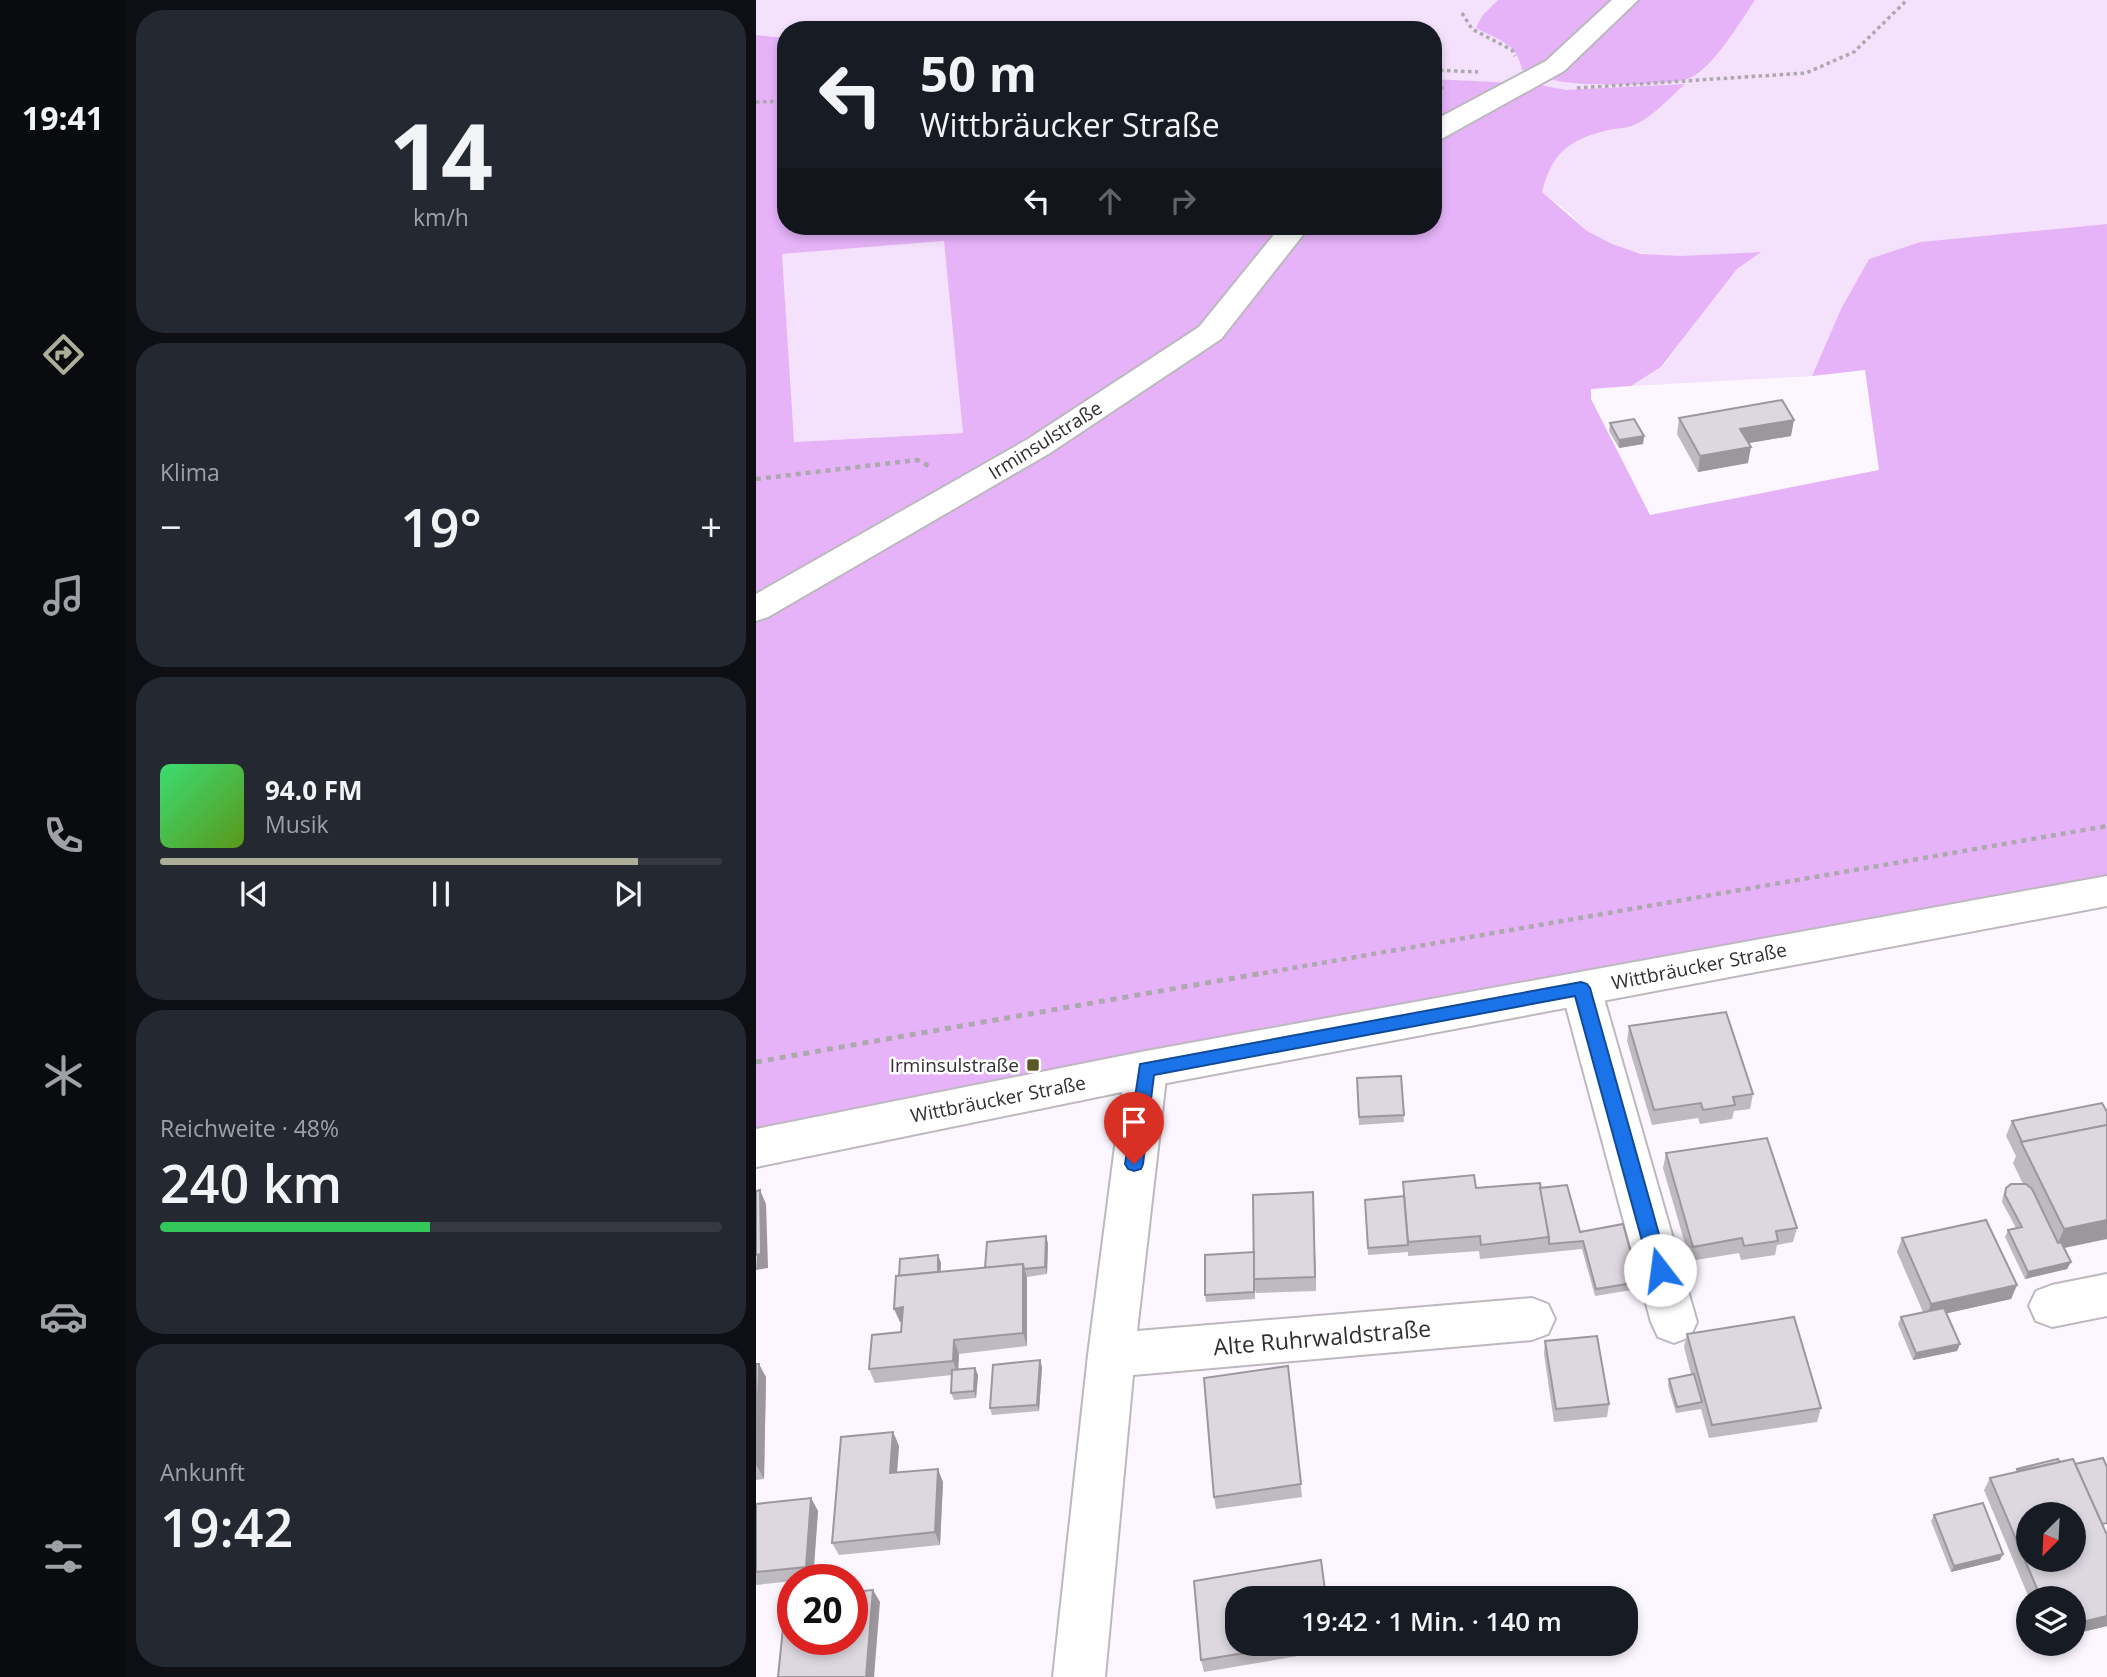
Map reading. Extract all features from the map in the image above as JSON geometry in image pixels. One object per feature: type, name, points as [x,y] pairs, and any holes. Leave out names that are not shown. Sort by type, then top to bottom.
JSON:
[{"type":"street","points":[[1442,126],[1525,75],[1575,49],[1626,0]]},
{"type":"street","name":"Irminsulstraße","points":[[756,609],[1039,446],[1210,333],[1289,235]]},
{"type":"street","name":"Wittbräucker Straße","points":[[756,1148],[1146,1069],[2107,891]]},
{"type":"street","points":[[1581,988],[1674,1322]]},
{"type":"street","points":[[1079,1677],[1111,1355],[1146,1069]]},
{"type":"street","points":[[2052,1306],[2107,1295]]},
{"type":"street","name":"Alte Ruhrwaldstraße","points":[[1111,1355],[1532,1319]]},
{"type":"path","points":[[1442,70],[1525,75],[1552,85],[1596,88],[1806,74],[1854,52],[1906,0]]},
{"type":"path","points":[[1462,13],[1472,29],[1512,50],[1525,75]]},
{"type":"path","points":[[756,102],[777,101]]},
{"type":"path","points":[[756,479],[917,460],[972,486]]},
{"type":"path","points":[[756,1062],[2107,826]]},
{"type":"shaded area","points":[[756,0],[1616,0],[1522,84],[1442,80],[1442,21],[777,21],[777,37],[756,35]]},
{"type":"shaded area","points":[[1498,0],[1616,0],[1557,54],[1532,69],[1522,70],[1516,53],[1506,43],[1476,28],[1482,16]]},
{"type":"shaded area","points":[[1634,0],[2107,0],[2107,224],[1920,242],[1869,259],[1841,309],[1812,376],[1631,386],[1662,367],[1737,269],[1759,252],[1670,256],[1627,250],[1587,231],[1565,209],[1542,193],[1535,84]]},
{"type":"shaded area","points":[[1634,0],[1755,0],[1717,54],[1690,78],[1663,83],[1617,85],[1572,83],[1547,77]]},
{"type":"shaded area","points":[[756,35],[777,37],[777,235],[1442,235],[1442,79],[1535,84],[1566,90],[1685,84],[1641,122],[1582,138],[1564,150],[1551,167],[1542,192],[1587,231],[1612,244],[1641,254],[1681,256],[1761,252],[1737,269],[1661,367],[1631,386],[1591,389],[1591,399],[1650,515],[1879,470],[1865,370],[1812,376],[1841,309],[1869,259],[1920,242],[2107,224],[2107,891],[756,1148]],"holes":[[[944,241],[963,433],[794,442],[782,254]]]},
{"type":"shaded area","points":[[945,241],[963,433],[793,442],[782,254]]},
{"type":"building","points":[[1782,400],[1794,420],[1740,429],[1751,447],[1700,456],[1679,418]]},
{"type":"building","points":[[1634,419],[1644,436],[1619,440],[1610,423]]},
{"type":"building","points":[[1726,1012],[1753,1094],[1733,1097],[1735,1105],[1703,1110],[1701,1103],[1654,1110],[1629,1026]]},
{"type":"building","points":[[1401,1076],[1404,1115],[1359,1117],[1357,1078]]},
{"type":"building","points":[[2102,1103],[2107,1112],[2107,1125],[2022,1142],[2012,1121]]},
{"type":"building","points":[[2107,1125],[2107,1220],[2064,1229],[2021,1142]]},
{"type":"building","points":[[1767,1138],[1797,1228],[1776,1231],[1778,1241],[1744,1246],[1742,1238],[1693,1247],[1666,1153]]},
{"type":"building","points":[[1474,1175],[1476,1188],[1540,1183],[1549,1237],[1481,1245],[1480,1236],[1408,1242],[1403,1182]]},
{"type":"building","points":[[2011,1184],[2026,1184],[2032,1189],[2058,1243],[2061,1242],[2071,1262],[2028,1272],[2008,1230],[2022,1227],[2005,1195],[2006,1188]]},
{"type":"building","points":[[1567,1185],[1580,1232],[1623,1224],[1639,1282],[1596,1289],[1583,1241],[1549,1244],[1540,1188]]},
{"type":"building","points":[[760,1190],[761,1254],[756,1255],[756,1191]]},
{"type":"building","points":[[1313,1192],[1315,1277],[1254,1279],[1253,1195]]},
{"type":"building","points":[[1404,1196],[1408,1245],[1368,1248],[1365,1200]]},
{"type":"building","points":[[1986,1220],[2017,1285],[1931,1304],[1902,1238]]},
{"type":"building","points":[[1046,1236],[1045,1267],[1024,1269],[1023,1264],[985,1268],[987,1242]]},
{"type":"building","points":[[1254,1252],[1254,1292],[1205,1295],[1205,1255]]},
{"type":"building","points":[[938,1255],[938,1272],[899,1276],[900,1259]]},
{"type":"building","points":[[1023,1264],[1023,1333],[954,1340],[953,1361],[869,1369],[872,1335],[901,1332],[903,1307],[894,1309],[896,1276]]},
{"type":"building","points":[[1944,1308],[1960,1344],[1916,1353],[1901,1317]]},
{"type":"building","points":[[1794,1317],[1821,1408],[1712,1425],[1687,1334]]},
{"type":"building","points":[[1597,1336],[1609,1404],[1556,1409],[1545,1341]]},
{"type":"building","points":[[1040,1360],[1037,1405],[990,1408],[993,1365]]},
{"type":"building","points":[[756,1364],[759,1364],[756,1466]]},
{"type":"building","points":[[1288,1366],[1301,1484],[1214,1497],[1204,1378]]},
{"type":"building","points":[[975,1368],[974,1391],[951,1393],[952,1370]]},
{"type":"building","points":[[1694,1374],[1702,1402],[1677,1407],[1669,1379]]},
{"type":"building","points":[[893,1432],[890,1473],[938,1469],[935,1532],[832,1543],[841,1437]]},
{"type":"building","points":[[2103,1458],[2107,1467],[2107,1523],[2102,1524],[2075,1464]]},
{"type":"building","points":[[2058,1459],[2060,1462],[2018,1471],[2017,1469]]},
{"type":"building","points":[[2073,1459],[2107,1535],[2107,1616],[2086,1621],[2086,1586],[2036,1586],[2030,1572],[2086,1572],[2086,1502],[2016,1502],[2016,1539],[1990,1478]]},
{"type":"building","points":[[811,1498],[806,1564],[777,1564],[777,1570],[756,1572],[756,1504]]},
{"type":"building","points":[[1983,1503],[2003,1554],[1954,1566],[1934,1515]]},
{"type":"building","points":[[1321,1560],[1324,1586],[1225,1586],[1225,1656],[1201,1660],[1194,1581]]},
{"type":"building","points":[[868,1590],[873,1590],[868,1652]]},
{"type":"building","points":[[780,1655],[868,1655],[866,1677],[778,1677]]},
{"type":"place","name":"Irminsulstraße","points":[[1033,1065]]},
{"type":"route","points":[[1134,1164],[1146,1069],[1581,988],[1660,1270]]}]
